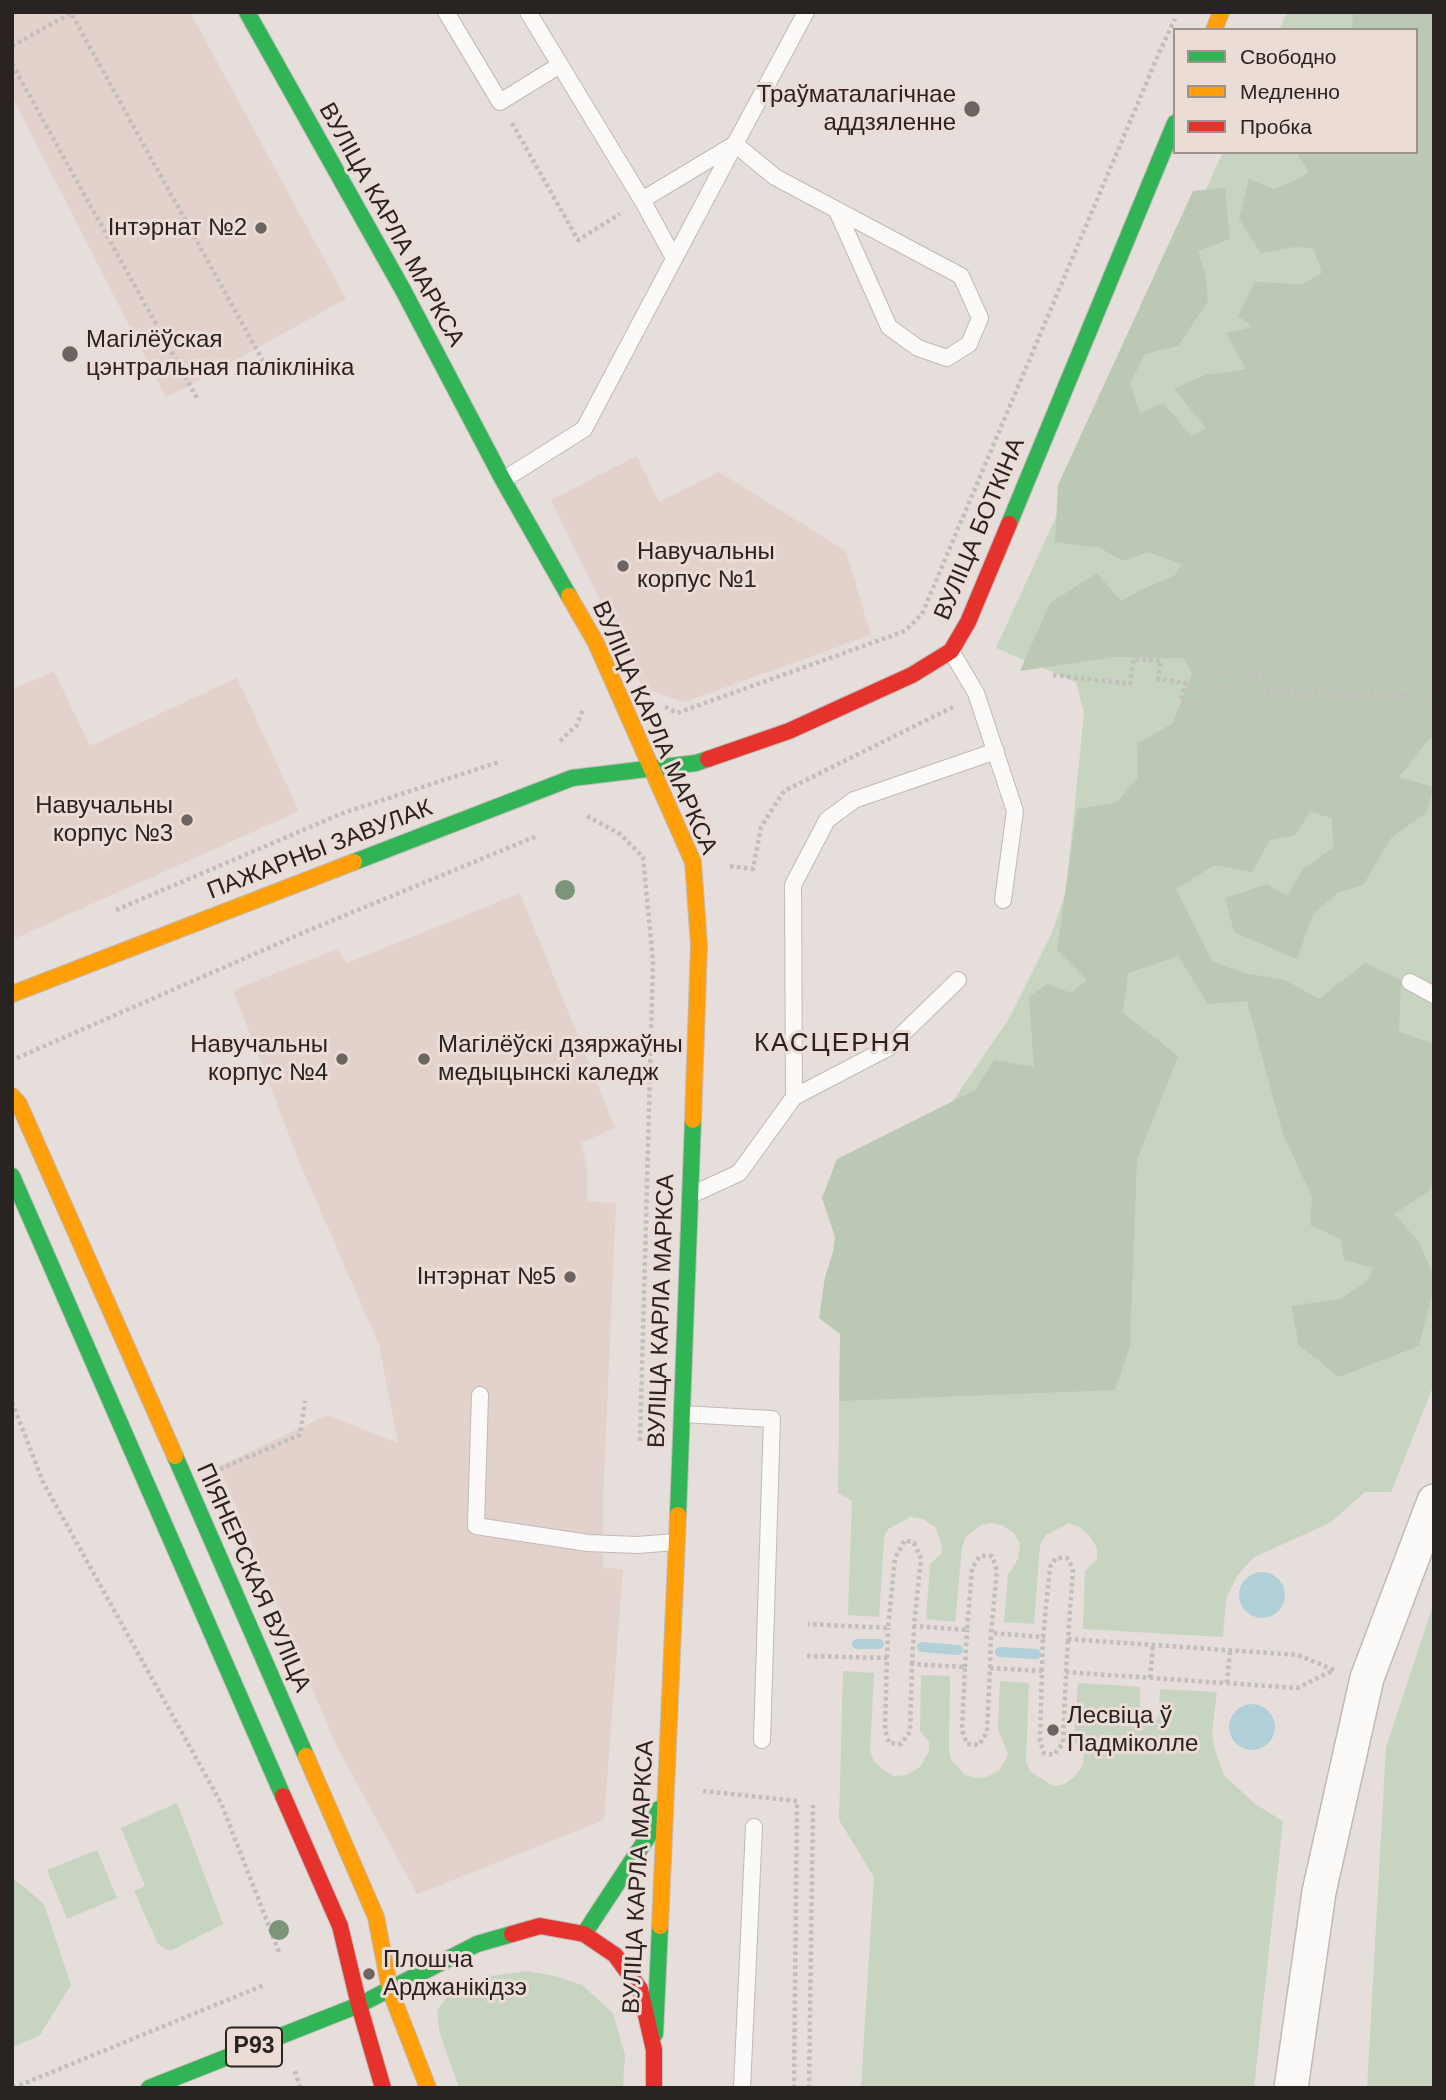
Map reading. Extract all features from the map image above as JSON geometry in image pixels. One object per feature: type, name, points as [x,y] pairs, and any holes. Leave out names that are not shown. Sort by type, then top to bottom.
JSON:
[{"type":"main road","name":"ВУЛІЦА КАРЛА МАРКСА","points":[[247,12],[403,290],[503,480],[596,643],[693,862],[699,945],[667,1787],[654,2050]]},
{"type":"main road","name":"ВУЛІЦА БОТКІНА","points":[[650,766],[696,763],[789,731],[912,675],[951,650],[968,622],[1173,128]]},
{"type":"main road","name":"ПАЖАРНЫ ЗАВУЛАК","points":[[12,994],[572,778],[650,766]]},
{"type":"main road","name":"ПІЯНЕРСКАЯ ВУЛІЦА","points":[[12,1096],[19,1104],[376,1917],[390,1990],[428,2088]]},
{"type":"main road","points":[[12,1176],[340,1926],[383,2088]]},
{"type":"main road","points":[[584,1934],[651,1832],[667,1787]]},
{"type":"main road","points":[[390,1990],[477,1944],[540,1926],[584,1934],[615,1955],[640,1989],[654,2050],[654,2088]]},
{"type":"main road","name":"Р93","points":[[149,2088],[390,1990]]},
{"type":"street","points":[[1291,2088],[1319,1892],[1367,1678],[1434,1502]]},
{"type":"lane","points":[[446,12],[500,102],[560,65]]},
{"type":"lane","points":[[528,12],[674,258]]},
{"type":"lane","points":[[503,480],[584,429],[806,12]]},
{"type":"lane","points":[[642,200],[735,145]]},
{"type":"lane","points":[[735,145],[775,177],[838,213],[961,276],[980,318],[970,344],[947,358],[918,348],[889,327],[838,213]]},
{"type":"lane","points":[[951,650],[976,693],[1015,811],[1003,900]]},
{"type":"lane","points":[[794,1097],[793,885],[827,820],[853,800],[996,751]]},
{"type":"lane","points":[[689,1196],[739,1173],[794,1097],[888,1048],[958,980]]},
{"type":"lane","points":[[1410,982],[1434,995]]},
{"type":"lane","points":[[480,1395],[476,1526],[588,1543],[637,1545],[676,1542]]},
{"type":"lane","points":[[682,1414],[772,1419],[762,1740]]},
{"type":"lane","points":[[742,2088],[754,1827]]},
{"type":"path","points":[[665,707],[677,713],[905,631],[922,614],[1159,53],[1179,12]]},
{"type":"path","points":[[12,46],[71,13],[264,363]]},
{"type":"path","points":[[12,64],[197,398]]},
{"type":"path","points":[[500,102],[578,240],[642,200]]},
{"type":"path","points":[[1053,675],[1130,684],[1133,659],[1161,661],[1158,679],[1185,683],[1181,701],[1210,707],[1215,686],[1240,690],[1243,673],[1269,677],[1268,693],[1409,694],[1434,701]]},
{"type":"path","points":[[730,866],[753,869],[761,827],[784,791],[956,705]]},
{"type":"path","points":[[114,911],[343,813],[507,760]]},
{"type":"path","points":[[586,816],[620,834],[643,858],[653,961],[639,1448]]},
{"type":"path","points":[[16,1058],[307,931],[548,831]]},
{"type":"path","points":[[218,1470],[300,1435],[305,1401]]},
{"type":"path","points":[[12,1402],[43,1482],[221,1803],[279,1952]]},
{"type":"path","points":[[905,1540],[914,1543],[921,1559],[914,1626],[910,1732],[901,1744],[889,1743],[884,1729],[888,1628],[895,1558],[905,1540]]},
{"type":"path","points":[[981,1556],[992,1556],[997,1570],[991,1633],[987,1732],[979,1745],[967,1744],[962,1730],[967,1630],[972,1568],[981,1556]]},
{"type":"path","points":[[1056,1558],[1067,1558],[1073,1569],[1063,1743],[1054,1755],[1044,1753],[1040,1741],[1043,1637],[1050,1567],[1056,1558]]},
{"type":"path","points":[[808,1624],[888,1628]]},
{"type":"path","points":[[914,1626],[967,1630]]},
{"type":"path","points":[[991,1633],[1043,1637]]},
{"type":"path","points":[[1066,1672],[1297,1688],[1334,1670],[1298,1655],[1068,1639]]},
{"type":"path","points":[[1150,1678],[1153,1645]]},
{"type":"path","points":[[1227,1683],[1230,1650]]},
{"type":"path","points":[[807,1656],[887,1658]]},
{"type":"path","points":[[912,1664],[965,1667]]},
{"type":"path","points":[[990,1668],[1042,1671]]},
{"type":"path","points":[[696,1790],[797,1801],[794,2088]]},
{"type":"path","points":[[809,2088],[813,1805]]},
{"type":"path","points":[[13,2088],[264,1985]]},
{"type":"path","points":[[295,2071],[300,2088]]},
{"type":"shaded area","points":[[12,12],[190,12],[346,299],[166,398],[12,96]]},
{"type":"shaded area","name":"Навучальны корпус №1","points":[[637,456],[659,502],[719,472],[846,551],[871,635],[684,702],[643,688],[551,500]]},
{"type":"shaded area","points":[[54,671],[90,746],[237,678],[299,811],[16,938],[12,936],[12,690]]},
{"type":"shaded area","points":[[520,893],[615,1128],[581,1143],[587,1166],[587,1201],[616,1203],[603,1501],[603,1568],[623,1569],[604,1820],[417,1894],[335,1743],[219,1466],[328,1415],[398,1443],[379,1345],[301,1166],[233,990],[337,949],[347,963]]},
{"type":"green space","points":[[1287,12],[1434,12],[1434,1384],[1391,1492],[1365,1492],[1330,1523],[1254,1557],[1237,1576],[1226,1599],[1223,1637],[1083,1629],[1085,1571],[1097,1559],[1097,1548],[1089,1535],[1069,1523],[1046,1535],[1040,1545],[1034,1624],[1004,1622],[1008,1575],[1018,1559],[1020,1544],[1014,1533],[1002,1525],[991,1523],[981,1525],[965,1538],[955,1622],[926,1619],[930,1564],[941,1554],[942,1545],[935,1527],[923,1519],[910,1517],[888,1529],[884,1537],[879,1617],[848,1615],[852,1501],[838,1493],[843,1169],[948,1108],[1010,1017],[1052,933],[1066,891],[1084,713],[1076,682],[996,648],[1222,154],[1418,154],[1418,28],[1280,28]]},
{"type":"green space","points":[[1353,12],[1434,12],[1434,737],[1428,740],[1399,777],[1433,787],[1427,812],[1391,838],[1363,885],[1337,893],[1313,914],[1297,959],[1234,932],[1225,898],[1267,884],[1287,896],[1304,868],[1333,848],[1332,818],[1310,812],[1295,835],[1270,840],[1252,872],[1215,865],[1176,889],[1212,961],[1244,973],[1285,980],[1319,999],[1365,963],[1401,980],[1399,1032],[1434,1044],[1434,1178],[1429,1191],[1394,1214],[1419,1242],[1434,1277],[1434,1287],[1419,1346],[1339,1377],[1299,1345],[1291,1306],[1340,1299],[1367,1281],[1373,1268],[1344,1260],[1340,1239],[1310,1225],[1312,1197],[1283,1134],[1247,1001],[1208,1004],[1178,956],[1128,973],[1123,1013],[1178,1056],[1137,1160],[1130,1346],[1115,1390],[839,1401],[840,1334],[819,1318],[835,1237],[822,1198],[837,1159],[975,1090],[994,1060],[1034,1067],[1029,997],[1047,984],[1071,993],[1087,980],[1057,950],[1077,809],[1117,802],[1138,777],[1137,744],[1173,723],[1192,674],[1184,658],[1116,657],[1020,671],[1050,603],[1097,573],[1121,601],[1175,575],[1182,564],[1148,552],[1123,561],[1100,548],[1055,542],[1058,485],[1193,191],[1225,188],[1230,239],[1198,251],[1206,277],[1208,301],[1178,346],[1145,354],[1130,383],[1140,413],[1163,403],[1191,436],[1206,428],[1174,389],[1205,375],[1246,369],[1226,333],[1253,327],[1238,316],[1255,282],[1302,284],[1322,273],[1313,248],[1295,247],[1261,253],[1239,219],[1249,179],[1274,189],[1294,181],[1309,172],[1298,154],[1418,154],[1418,28],[1352,28]]},
{"type":"green space","points":[[1434,1602],[1434,2088],[1367,2088],[1386,1748]]},
{"type":"green space","points":[[843,1671],[874,1673],[870,1752],[882,1769],[894,1776],[907,1775],[920,1767],[929,1751],[929,1742],[920,1731],[921,1675],[950,1676],[951,1760],[965,1775],[975,1778],[986,1777],[999,1771],[1008,1754],[998,1729],[1000,1681],[1029,1683],[1026,1762],[1031,1772],[1053,1786],[1065,1784],[1083,1765],[1084,1753],[1074,1741],[1078,1683],[1140,1687],[1140,1709],[1158,1720],[1160,1689],[1217,1692],[1212,1732],[1224,1775],[1255,1804],[1283,1821],[1254,2088],[861,2088],[874,1877],[839,1820]]},
{"type":"green space","points":[[177,1803],[223,1924],[170,1951],[158,1944],[134,1891],[145,1886],[121,1828]]},
{"type":"green space","points":[[97,1850],[117,1898],[67,1919],[47,1870]]},
{"type":"green space","points":[[12,1877],[44,1904],[71,1985],[40,2035],[12,2048]]},
{"type":"green space","points":[[528,1971],[582,1985],[613,2013],[625,2055],[623,2088],[459,2088],[440,2034],[437,2011],[447,1997],[490,1976]]},
{"type":"water","points":[[1262,1572],[1279,1578],[1285,1595],[1279,1612],[1262,1618],[1245,1612],[1239,1595],[1245,1578]]},
{"type":"water","points":[[1252,1704],[1269,1710],[1275,1727],[1269,1744],[1252,1750],[1235,1744],[1229,1727],[1235,1710]]},
{"type":"waterway","points":[[857,1644],[879,1644]]},
{"type":"waterway","points":[[922,1647],[958,1650]]},
{"type":"waterway","points":[[1000,1652],[1036,1654]]},
{"type":"traffic: fast","points":[[247,12],[403,290],[503,480],[569,596]]},
{"type":"traffic: fast","points":[[1009,524],[1173,128]]},
{"type":"traffic: fast","points":[[354,862],[572,778],[696,763],[708,759]]},
{"type":"traffic: fast","points":[[678,1515],[693,1120]]},
{"type":"traffic: fast","points":[[12,1176],[283,1796]]},
{"type":"traffic: fast","points":[[175,1456],[306,1756]]},
{"type":"traffic: fast","points":[[584,1934],[651,1832],[659,1809]]},
{"type":"traffic: fast","points":[[655,2034],[660,1926]]},
{"type":"traffic: fast","points":[[149,2088],[359,2005],[477,1944],[512,1934]]},
{"type":"traffic: slow","points":[[1215,28],[1221,12]]},
{"type":"traffic: slow","points":[[569,596],[596,643],[693,862],[699,945],[693,1120]]},
{"type":"traffic: slow","points":[[12,994],[354,862]]},
{"type":"traffic: slow","points":[[12,1096],[19,1104],[175,1456]]},
{"type":"traffic: slow","points":[[660,1926],[678,1515]]},
{"type":"traffic: slow","points":[[306,1756],[376,1917],[390,1990],[428,2088]]},
{"type":"traffic: jam","points":[[708,759],[789,731],[912,675],[951,651],[968,622],[1009,524]]},
{"type":"traffic: jam","points":[[283,1796],[340,1926],[383,2088]]},
{"type":"traffic: jam","points":[[512,1934],[540,1926],[584,1934],[615,1955],[640,1989],[654,2050],[654,2088]]},
{"type":"place","name":"Траўматалагічнае аддзяленне","points":[[972,109]]},
{"type":"place","name":"Інтэрнат №2","points":[[261,228]]},
{"type":"place","name":"Магілёўская цэнтральная паліклініка","points":[[70,354]]},
{"type":"place","name":"Навучальны корпус №1","points":[[623,566]]},
{"type":"place","name":"Навучальны корпус №3","points":[[187,820]]},
{"type":"place","name":"Навучальны корпус №4","points":[[342,1059]]},
{"type":"place","name":"Магілёўскі дзяржаўны медыцынскі каледж","points":[[424,1059]]},
{"type":"place","name":"Інтэрнат №5","points":[[570,1277]]},
{"type":"place","name":"Лесвіца ў Падміколле","points":[[1053,1730]]},
{"type":"place","name":"Плошча Арджанікідзэ","points":[[369,1974]]},
{"type":"district","name":"КАСЦЕРНЯ","points":[[833,1044]]}]
